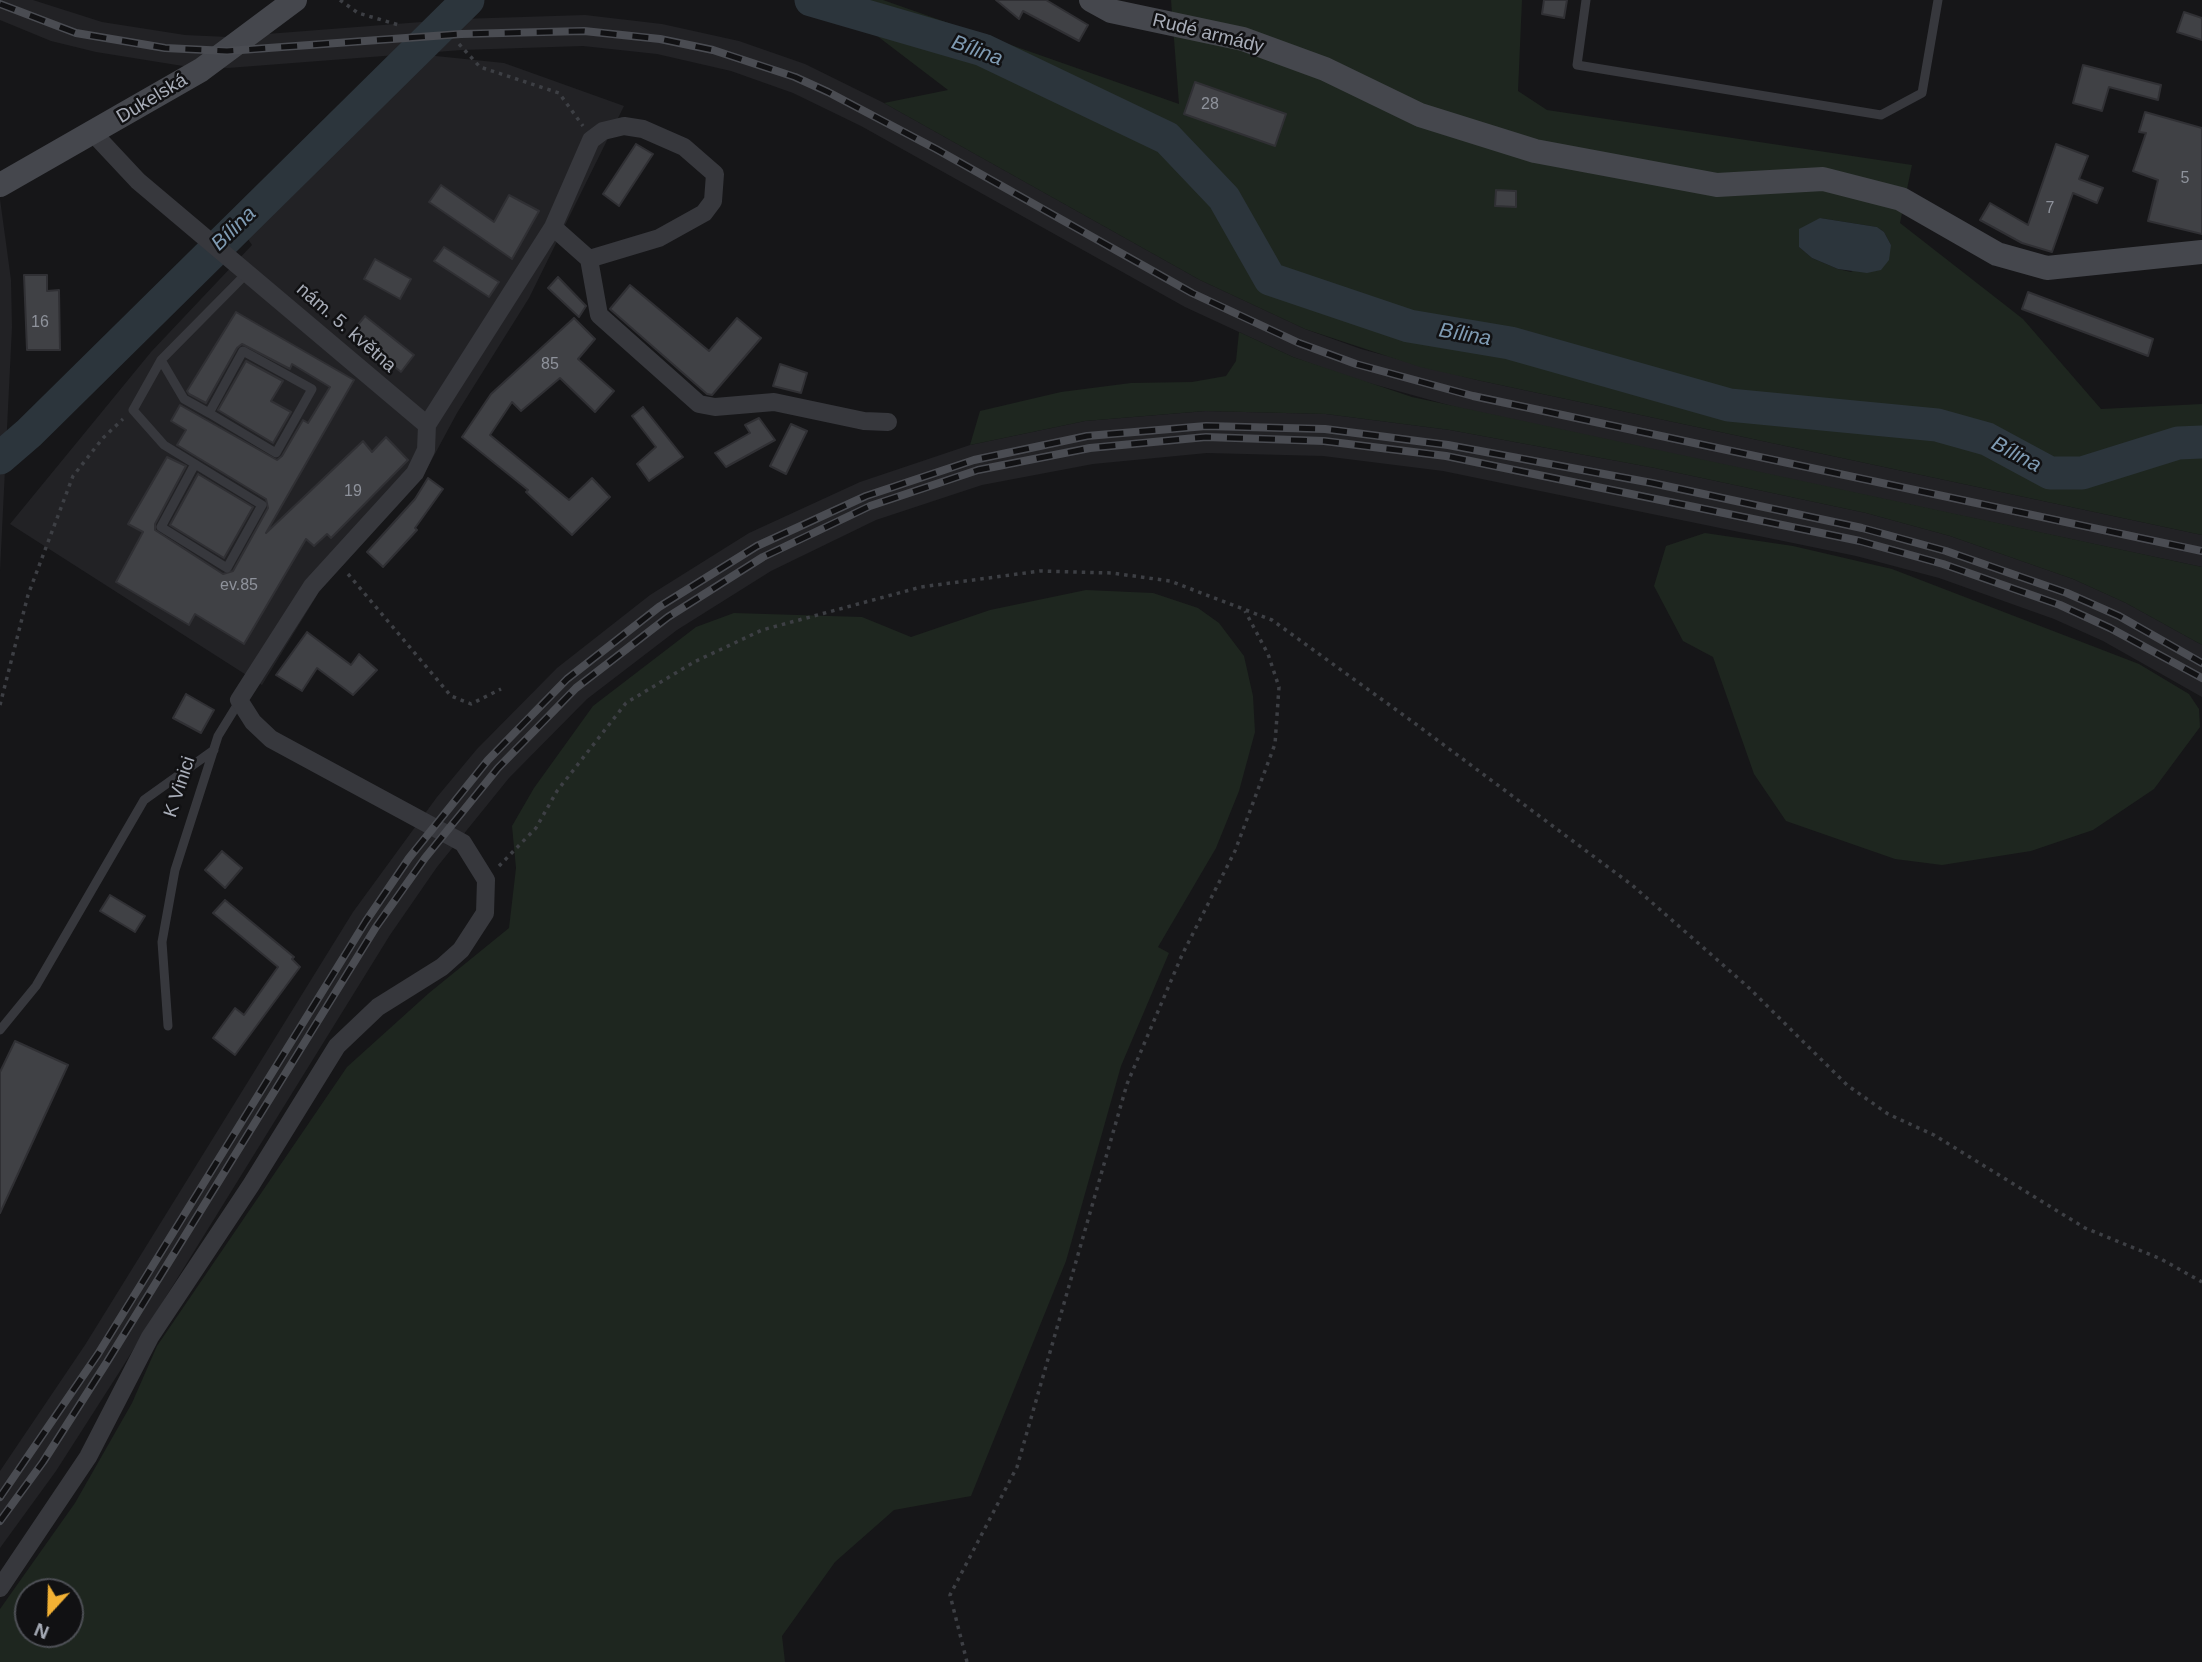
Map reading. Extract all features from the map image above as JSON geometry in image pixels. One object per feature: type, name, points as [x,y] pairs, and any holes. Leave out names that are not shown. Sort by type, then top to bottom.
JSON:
[{"type":"street","name":"Dukelská","points":[[0,185],[94,134],[201,70],[295,0]]},
{"type":"street","name":"Rudé armády","points":[[1091,0],[1111,11],[1244,39],[1325,69],[1420,115],[1535,151],[1717,185],[1823,179],[1901,199],[1997,254],[2048,268],[2202,252]]},
{"type":"street","points":[[336,560],[415,472],[426,450],[427,425],[553,227],[591,140],[603,131],[624,126],[667,137],[715,174],[713,201],[704,213],[659,238],[589,259]]},
{"type":"street","name":"nám. 5. května","points":[[94,134],[138,181],[427,425]]},
{"type":"street","points":[[553,227],[589,259],[599,315],[699,404],[715,407],[774,401],[864,421],[888,422]]},
{"type":"street","name":"K Vinici","points":[[240,700],[312,586],[336,560]]},
{"type":"street","points":[[0,1588],[88,1457],[149,1337],[251,1185],[337,1046],[378,1007],[442,967],[461,950],[485,913],[486,880],[463,843],[271,739],[253,722],[240,700]]},
{"type":"lane","points":[[1586,0],[1577,65],[1881,115],[1923,93],[1938,0]]},
{"type":"lane","points":[[195,464],[161,527],[227,568],[262,505],[164,445],[133,410],[161,360],[243,267]]},
{"type":"lane","points":[[161,360],[184,399],[209,414],[276,453],[312,389],[243,352],[209,414]]},
{"type":"lane","name":"K Vinici","points":[[168,1026],[162,942],[175,870],[214,750],[240,700]]},
{"type":"lane","points":[[0,1030],[36,986],[144,800],[214,750]]},
{"type":"path","points":[[340,0],[358,13],[399,25]]},
{"type":"path","points":[[458,44],[480,67],[559,93],[575,112],[591,140]]},
{"type":"path","points":[[0,705],[28,595],[73,476],[103,438],[133,410]]},
{"type":"path","points":[[336,560],[451,696],[471,704],[501,689]]},
{"type":"path","points":[[486,880],[536,828],[557,791],[626,703],[694,662],[762,630],[920,587],[1040,571],[1112,573],[1170,581],[1272,620],[1632,885],[1747,986],[1847,1085],[1888,1114],[1934,1135],[2085,1228],[2161,1259],[2202,1282]]},
{"type":"path","points":[[967,1662],[950,1595],[1017,1467],[1127,1084],[1182,956],[1235,851],[1275,744],[1279,687],[1268,654],[1244,609]]},
{"type":"shaded area","points":[[0,0],[33,0],[102,22],[185,35],[228,37],[460,19],[585,15],[662,24],[739,41],[805,64],[884,103],[1200,280],[1305,329],[1361,349],[1477,380],[2202,535],[2202,567],[1470,411],[1351,378],[1293,357],[1185,307],[861,126],[793,93],[731,71],[657,54],[583,46],[462,50],[228,68],[183,66],[96,52],[51,41],[0,20]]},
{"type":"shaded area","points":[[830,0],[883,0],[1179,104],[1171,0],[1522,0],[1518,91],[1547,110],[1912,165],[1900,223],[2023,319],[2101,409],[2202,404],[2202,535],[1420,367],[1305,329],[1200,280],[884,103],[948,90]],"holes":[[[1820,218],[1877,227],[1884,232],[1891,245],[1851,272],[1812,258],[1799,247]]]},
{"type":"shaded area","points":[[426,55],[504,63],[624,106],[529,298],[457,413],[423,476],[319,592],[262,685],[10,524],[151,352],[252,245],[241,229]]},
{"type":"shaded area","points":[[0,199],[11,280],[12,327],[0,571]]},
{"type":"shaded area","points":[[1820,218],[1877,227],[1884,232],[1891,245],[1889,260],[1881,270],[1867,273],[1838,269],[1812,258],[1799,247],[1799,229]]},
{"type":"shaded area","points":[[1239,332],[1293,357],[1412,397],[2202,567],[2202,645],[2126,603],[2073,579],[1950,536],[1866,513],[1655,468],[1450,430],[1326,414],[1205,411],[1085,421],[970,445],[980,411],[1061,392],[1131,383],[1192,382],[1226,376],[1236,361]]},
{"type":"shaded area","points":[[1206,411],[1326,414],[1450,430],[1655,468],[1866,513],[1950,536],[2073,579],[2126,603],[2202,645],[2202,697],[2103,641],[2054,619],[1939,578],[1856,556],[1443,471],[1323,456],[1207,453],[1093,464],[982,485],[876,520],[771,571],[677,630],[587,699],[509,778],[437,867],[390,935],[120,1371],[56,1471],[0,1548],[0,1471],[85,1345],[353,912],[437,797],[477,749],[557,668],[650,595],[749,533],[860,482],[970,445],[1085,421]]},
{"type":"shaded area","points":[[1705,533],[1793,546],[1892,569],[2139,664],[2189,694],[2199,709],[2200,727],[2154,789],[2093,830],[2031,851],[1942,865],[1895,859],[1786,821],[1754,774],[1713,657],[1683,641],[1654,586],[1666,546]]},
{"type":"shaded area","points":[[1086,590],[1153,593],[1198,608],[1219,623],[1244,656],[1253,696],[1255,732],[1239,791],[1216,848],[1158,947],[1169,953],[1121,1066],[1066,1261],[971,1496],[894,1510],[835,1562],[782,1636],[785,1662],[0,1662],[0,1609],[14,1589],[14,1648],[84,1648],[84,1578],[22,1578],[75,1503],[132,1403],[157,1346],[347,1067],[429,993],[509,928],[516,868],[512,826],[534,788],[593,706],[696,627],[734,613],[862,617],[911,637],[990,610]]},
{"type":"building","points":[[996,0],[1046,0],[1088,25],[1079,41],[1023,11],[1019,19]]},
{"type":"building","points":[[1544,0],[1567,0],[1564,18],[1542,14]]},
{"type":"building","points":[[2184,12],[2202,18],[2202,40],[2177,32]]},
{"type":"building","points":[[2083,65],[2161,85],[2158,100],[2109,87],[2102,111],[2073,103]]},
{"type":"building","points":[[1195,82],[1286,114],[1275,146],[1184,114]]},
{"type":"building","points":[[2145,112],[2202,128],[2202,234],[2148,221],[2158,180],[2133,171],[2146,133],[2139,132]]},
{"type":"building","points":[[636,144],[653,154],[619,206],[603,194]]},
{"type":"building","points":[[2056,144],[2088,156],[2079,179],[2103,188],[2097,203],[2073,193],[2052,252],[2022,243],[1980,220],[1990,203],[2028,225]]},
{"type":"building","points":[[441,185],[494,222],[509,195],[539,211],[512,259],[429,202]]},
{"type":"building","points":[[1496,190],[1516,191],[1516,207],[1495,206]]},
{"type":"building","points":[[444,247],[499,282],[489,297],[434,261]]},
{"type":"building","points":[[375,259],[411,279],[400,299],[364,279]]},
{"type":"building","points":[[24,275],[47,275],[47,291],[59,290],[60,350],[27,350]]},
{"type":"building","points":[[558,277],[586,306],[579,317],[548,288]]},
{"type":"building","points":[[630,285],[709,351],[737,318],[761,338],[712,395],[707,394],[610,309]]},
{"type":"building","points":[[2028,292],[2153,339],[2148,356],[2022,309]]},
{"type":"building","points":[[236,312],[354,380],[266,533],[363,441],[372,452],[386,437],[408,460],[331,538],[327,534],[314,546],[306,539],[244,644],[195,614],[189,625],[116,582],[143,532],[128,524],[167,457],[186,466],[155,524],[155,530],[223,574],[233,571],[268,508],[266,499],[177,445],[186,430],[171,421],[180,405],[277,460],[303,420],[308,423],[330,387],[292,364],[290,369],[242,344],[237,348],[206,403],[189,394],[187,391]]},
{"type":"building","points":[[365,316],[414,355],[401,372],[352,332]]},
{"type":"building","points":[[574,318],[595,339],[578,359],[614,391],[595,412],[560,378],[521,411],[512,402],[490,435],[569,500],[592,478],[610,497],[572,535],[526,492],[528,490],[462,437],[491,394]]},
{"type":"building","points":[[246,361],[283,381],[271,401],[291,412],[273,443],[218,410]]},
{"type":"building","points":[[780,364],[807,373],[801,393],[773,386]]},
{"type":"building","points":[[643,407],[683,457],[649,481],[637,464],[656,447],[632,416]]},
{"type":"building","points":[[759,418],[775,440],[726,467],[715,453],[750,433],[745,425]]},
{"type":"building","points":[[791,424],[807,431],[786,474],[770,466]]},
{"type":"building","points":[[198,474],[253,507],[224,558],[170,525]]},
{"type":"building","points":[[428,478],[443,489],[415,528],[417,530],[383,567],[367,552],[415,499]]},
{"type":"building","points":[[307,632],[351,665],[359,654],[377,670],[353,695],[317,668],[302,691],[276,675]]},
{"type":"building","points":[[186,694],[214,710],[201,733],[173,718]]},
{"type":"building","points":[[222,851],[242,868],[225,888],[205,870]]},
{"type":"building","points":[[110,895],[145,916],[135,932],[100,911]]},
{"type":"building","points":[[225,900],[294,957],[292,959],[300,967],[235,1055],[213,1038],[235,1008],[244,1015],[278,967],[213,913]]},
{"type":"building","points":[[15,1041],[68,1065],[0,1213],[0,1072]]},
{"type":"waterway","name":"Bílina","points":[[0,458],[29,433],[468,0]]},
{"type":"waterway","name":"Bílina","points":[[811,0],[983,50],[1167,138],[1224,198],[1270,279],[1409,326],[1510,343],[1729,405],[1937,425],[1987,439],[2050,473],[2082,473],[2178,443],[2202,442]]},
{"type":"railway","points":[[0,4],[76,33],[165,48],[227,51],[461,34],[584,31],[660,39],[713,50],[795,77],[828,92],[936,149],[1192,293],[1299,343],[1356,364],[1473,396],[2202,551]]},
{"type":"railway","points":[[0,1497],[98,1354],[366,921],[409,858],[488,760],[567,679],[659,607],[757,546],[866,496],[974,460],[1087,436],[1206,426],[1325,429],[1448,445],[1652,483],[1862,528],[1946,551],[2067,593],[2119,616],[2202,663]]},
{"type":"railway","points":[[0,1521],[43,1462],[107,1362],[376,927],[425,858],[498,768],[576,688],[668,617],[763,557],[870,506],[978,470],[1090,448],[1206,437],[1324,441],[1446,456],[1860,541],[1943,564],[2060,605],[2110,628],[2202,678]]}]
